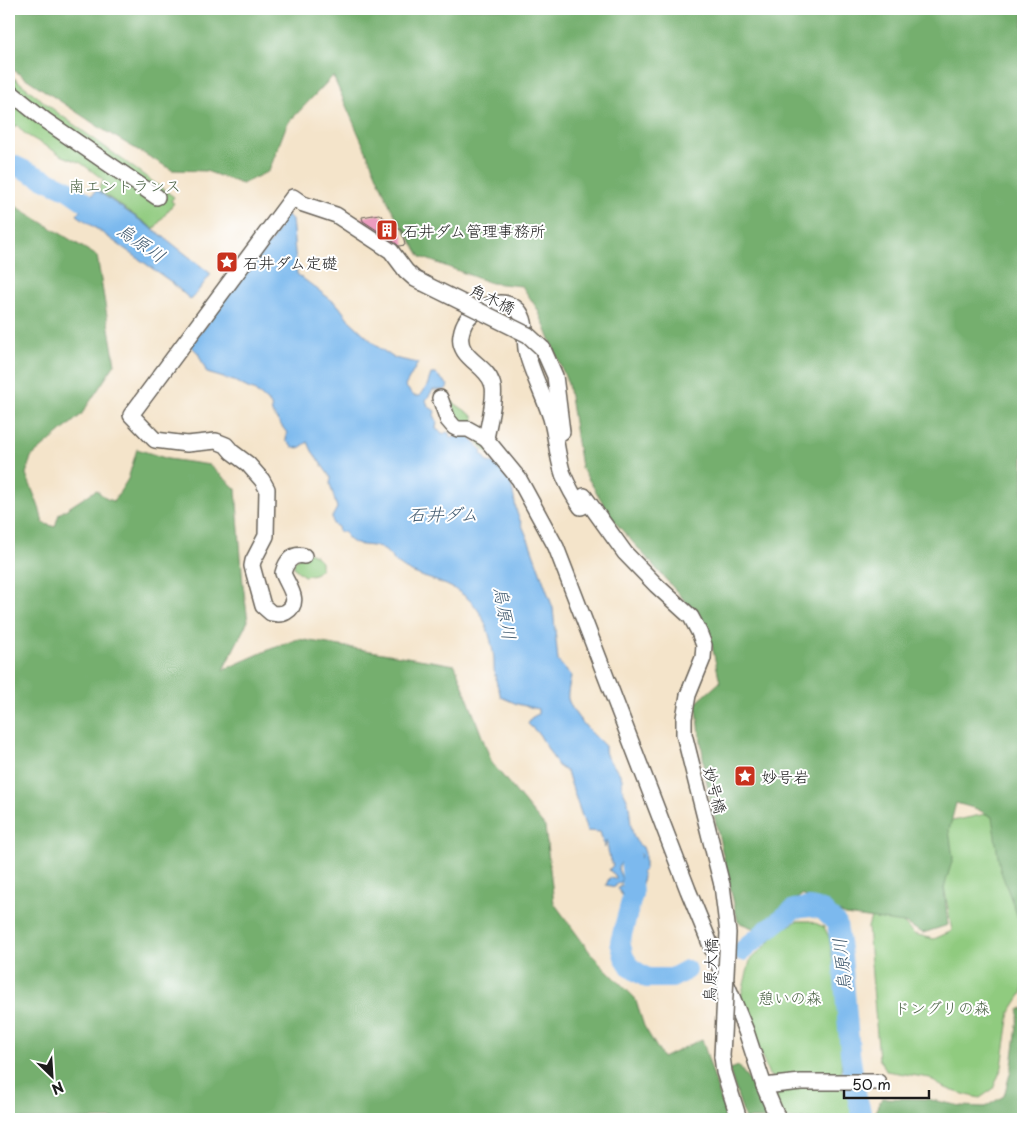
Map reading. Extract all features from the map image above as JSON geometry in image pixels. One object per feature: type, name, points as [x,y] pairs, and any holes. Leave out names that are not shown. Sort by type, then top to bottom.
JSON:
[{"type":"street","points":[[9,90],[46,121],[157,197]]},
{"type":"street","name":"角木橋","points":[[304,556],[302,554],[288,560],[283,572],[293,594],[293,604],[284,614],[270,613],[261,601],[252,566],[266,536],[267,489],[262,480],[248,464],[226,445],[216,441],[187,444],[156,440],[131,416],[293,198],[303,204],[336,215],[391,251],[406,272],[423,283],[528,335],[543,349]]},
{"type":"street","points":[[486,436],[494,391],[492,382],[487,374],[463,352],[460,336],[468,316],[487,304],[509,303],[519,311],[525,323],[526,351],[547,407],[563,474],[572,494],[581,507],[589,503]]},
{"type":"street","name":"妙号橋","points":[[543,349],[555,376],[563,440],[571,469],[589,503],[625,553],[691,617],[704,645],[703,658],[688,695],[684,718],[684,734],[722,885]]},
{"type":"street","points":[[440,398],[448,420],[454,427],[468,429],[486,436]]},
{"type":"street","points":[[464,417],[486,436],[519,479],[556,547],[688,890],[746,1031],[764,1086],[778,1119]]},
{"type":"street","name":"烏原大橋","points":[[722,885],[728,932],[722,1056],[724,1072],[739,1119]]},
{"type":"street","points":[[764,1086],[801,1082],[878,1082]]},
{"type":"green space","points":[[9,9],[1023,9],[1023,931],[1000,869],[992,817],[977,809],[956,803],[949,830],[953,858],[944,888],[948,925],[923,933],[904,923],[845,915],[802,895],[755,929],[738,922],[706,779],[696,703],[720,682],[712,646],[693,610],[614,521],[581,467],[568,384],[538,310],[522,286],[491,283],[421,257],[391,208],[333,76],[287,124],[269,171],[242,184],[206,171],[172,170],[102,129],[9,67]]},
{"type":"green space","name":"南エントランス","points":[[9,74],[58,113],[174,197],[171,201],[174,203],[154,229],[98,190],[104,180],[81,163],[63,156],[25,134],[17,125],[9,131]]},
{"type":"green space","points":[[9,202],[97,256],[115,364],[81,415],[31,457],[26,474],[43,523],[55,527],[59,514],[96,490],[107,499],[114,501],[128,479],[137,449],[168,459],[210,465],[236,489],[243,584],[248,621],[223,670],[298,639],[455,665],[492,763],[545,827],[554,903],[592,955],[635,998],[644,1026],[663,1058],[702,1039],[727,1119],[9,1119]]},
{"type":"green space","points":[[444,396],[473,416],[476,424],[497,446],[488,454],[470,433],[452,432]]},
{"type":"green space","points":[[307,551],[321,561],[321,568],[315,574],[304,576],[294,568],[294,561]]},
{"type":"green space","name":"ドングリの森","points":[[995,812],[1023,923],[1023,992],[1010,1012],[1002,1067],[993,1089],[980,1098],[947,1088],[930,1078],[886,1071],[879,1059],[868,927],[875,905],[896,916],[914,934],[934,939],[952,931],[943,881],[943,823]]},
{"type":"green space","name":"憩いの森","points":[[797,921],[810,921],[824,927],[829,937],[840,1008],[842,1088],[855,1119],[783,1119],[775,1093],[778,1089],[774,1078],[769,1075],[740,1000],[750,961],[781,930]]},
{"type":"green space","points":[[1023,1008],[1023,1119],[871,1119],[882,1098],[927,1099],[961,1106],[985,1107],[1004,1096],[1012,1066],[1019,1010]]},
{"type":"green space","points":[[739,1066],[769,1111],[772,1119],[745,1119],[729,1069]]},
{"type":"water","points":[[96,190],[160,234],[211,274],[191,300],[170,281],[77,215]]},
{"type":"water","name":"石井ダム","points":[[286,214],[292,219],[297,274],[338,305],[350,321],[378,347],[394,358],[418,363],[405,386],[414,396],[420,396],[427,386],[431,374],[436,374],[448,385],[445,390],[433,390],[426,400],[428,406],[435,411],[436,429],[444,434],[446,432],[449,433],[450,438],[463,435],[465,432],[482,451],[481,454],[487,462],[494,463],[511,483],[517,513],[553,608],[558,661],[571,676],[568,699],[574,712],[605,746],[605,752],[609,760],[620,774],[629,807],[631,827],[635,839],[643,847],[645,853],[645,869],[641,873],[643,876],[642,884],[639,887],[641,889],[636,891],[637,894],[630,890],[627,896],[622,895],[618,889],[620,886],[627,886],[624,881],[626,878],[635,884],[634,880],[639,873],[637,867],[641,855],[639,853],[633,871],[630,874],[623,857],[632,848],[621,844],[622,860],[618,869],[622,879],[621,883],[615,887],[606,885],[609,878],[616,879],[615,875],[609,870],[613,865],[606,840],[605,848],[600,832],[587,831],[567,772],[558,766],[539,734],[528,724],[531,718],[538,714],[538,709],[517,704],[501,697],[495,678],[494,655],[480,612],[455,589],[404,568],[383,549],[355,543],[350,541],[345,532],[339,532],[338,527],[333,524],[332,517],[337,508],[330,484],[331,478],[308,442],[299,448],[292,447],[286,440],[287,433],[272,413],[271,405],[254,390],[234,381],[207,373],[198,353],[189,344],[208,324],[264,245],[270,244]]},
{"type":"building","name":"石井ダム管理事務所","points":[[379,214],[402,231],[405,245],[399,246],[363,221],[362,217]]},
{"type":"waterway","name":"烏原川","points":[[9,163],[68,190],[97,210]]},
{"type":"waterway","name":"烏原川","points":[[614,821],[630,857],[633,894],[620,942],[624,957],[631,968],[647,978],[672,978],[687,970]]},
{"type":"waterway","name":"烏原川","points":[[742,951],[794,909],[810,907],[823,910],[837,924],[842,956],[850,1053],[856,1093],[863,1119]]},
{"type":"place","name":"石井ダム管理事務所","points":[[387,230]]},
{"type":"place","name":"石井ダム定礎","points":[[227,262]]},
{"type":"place","name":"妙号岩","points":[[745,776]]}]
